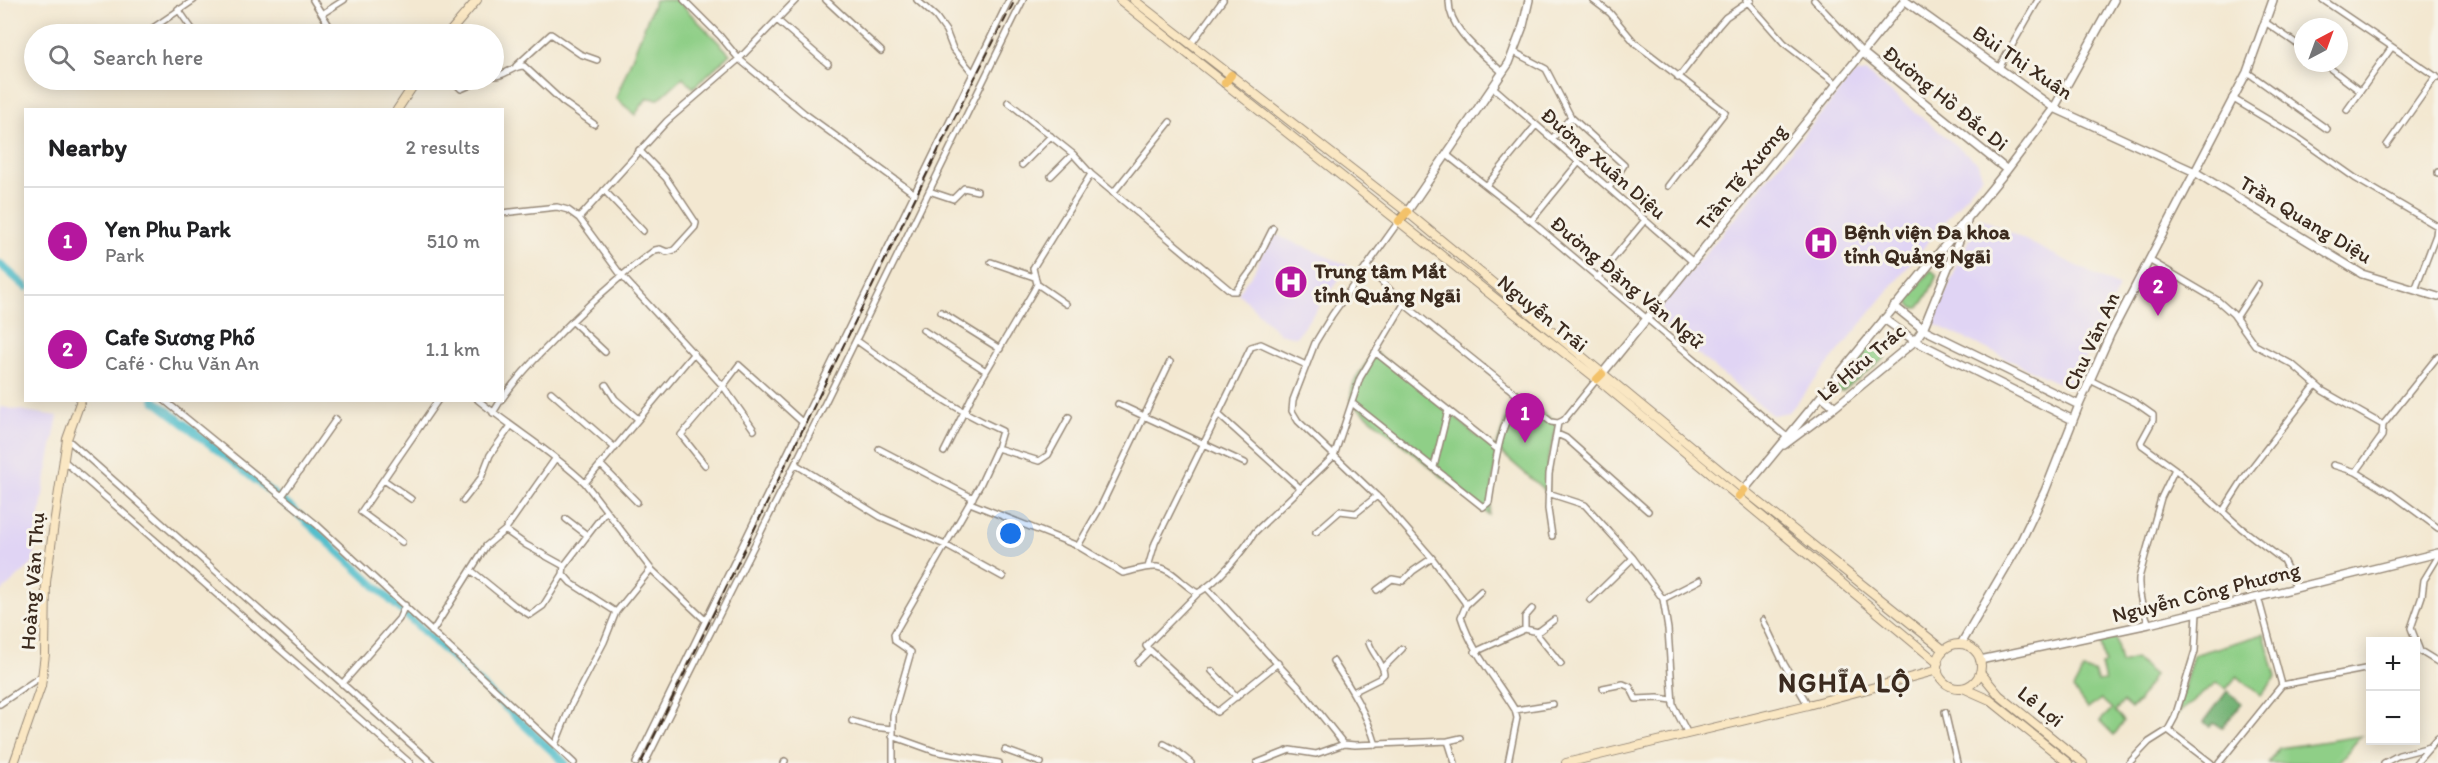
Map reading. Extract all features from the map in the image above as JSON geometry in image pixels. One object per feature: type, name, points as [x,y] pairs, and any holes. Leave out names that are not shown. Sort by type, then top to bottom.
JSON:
[{"type":"main road","points":[[457,24],[477,0]]},
{"type":"main road","name":"Nguyễn Trãi","points":[[1120,0],[1600,377]]},
{"type":"main road","name":"Nguyễn Trãi","points":[[1134,0],[1407,212],[1600,377],[1742,493],[1944,650]]},
{"type":"main road","points":[[1225,83],[1232,75]]},
{"type":"main road","points":[[398,108],[410,90]]},
{"type":"main road","points":[[1399,221],[1407,212]]},
{"type":"main road","name":"Hoàng Văn Thụ","points":[[14,763],[41,686],[46,582],[63,460],[67,439],[80,402]]},
{"type":"main road","name":"Nguyễn Trãi","points":[[1742,493],[1938,666]]},
{"type":"main road","points":[[1961,644],[1973,649],[1980,660],[1980,672],[1974,682],[1964,688],[1956,688],[1945,683],[1938,666],[1944,650],[1952,645],[1961,644]]},
{"type":"main road","points":[[1566,763],[1808,705],[1938,666]]},
{"type":"main road","name":"Lê Lợi","points":[[1980,672],[1999,695],[2084,763]]},
{"type":"main road","name":"Lê Lợi","points":[[1964,688],[1990,700],[2068,763]]},
{"type":"street","points":[[178,0],[189,24]]},
{"type":"street","points":[[158,24],[194,0]]},
{"type":"street","points":[[313,0],[328,24]]},
{"type":"street","points":[[322,14],[345,0]]},
{"type":"street","points":[[684,0],[739,59],[804,113],[915,194]]},
{"type":"street","points":[[579,218],[667,121],[739,59],[796,0]]},
{"type":"street","points":[[826,0],[881,51]]},
{"type":"street","points":[[917,0],[946,30],[960,60],[973,73]]},
{"type":"street","points":[[636,763],[1009,0]]},
{"type":"street","points":[[645,763],[1023,0]]},
{"type":"street","points":[[1191,44],[1223,0]]},
{"type":"street","points":[[1449,0],[1449,10],[1453,20],[1472,43],[1503,73]]},
{"type":"street","points":[[1407,212],[1503,73],[1514,52],[1529,0]]},
{"type":"street","points":[[1593,0],[1610,13],[1635,43],[1725,112],[1668,186]]},
{"type":"street","points":[[1814,0],[1863,53]]},
{"type":"street","points":[[1999,68],[2038,0]]},
{"type":"street","name":"Lê Hữu Trác","points":[[1742,493],[2007,170],[2054,108],[2114,0]]},
{"type":"street","name":"Chu Văn An","points":[[1961,644],[2020,543],[2045,491],[2110,335],[2247,72],[2273,0]]},
{"type":"street","points":[[2324,0],[2437,77],[2387,145]]},
{"type":"street","points":[[1678,78],[1726,17],[1748,1],[1784,43],[1836,83]]},
{"type":"street","name":"Trần Tế Xương","points":[[1600,377],[1836,83],[1908,1]]},
{"type":"street","name":"Bùi Thị Xuân","points":[[1908,1],[2054,108],[2195,172]]},
{"type":"street","points":[[777,20],[828,64]]},
{"type":"street","points":[[2265,22],[2294,42]]},
{"type":"street","points":[[504,74],[515,67],[551,34],[580,54],[597,60]]},
{"type":"street","points":[[2347,110],[2392,47]]},
{"type":"street","points":[[1514,52],[1546,69],[1571,117],[1625,166],[1608,188]]},
{"type":"street","name":"Đường Hồ Đắc Di","points":[[1863,53],[2007,170]]},
{"type":"street","points":[[515,67],[521,65],[526,67],[563,102],[594,124]]},
{"type":"street","points":[[2247,72],[2327,129]]},
{"type":"street","points":[[2336,72],[2360,91]]},
{"type":"street","name":"Đường Xuân Diệu","points":[[1494,88],[1693,262]]},
{"type":"street","points":[[2232,98],[2297,137],[2355,178],[2437,226],[2436,235],[2415,290]]},
{"type":"street","points":[[1008,102],[1073,154],[1091,174],[1229,290],[1234,292],[1253,268],[1273,228]]},
{"type":"street","points":[[1552,139],[1571,117]]},
{"type":"street","points":[[1113,193],[1170,122]]},
{"type":"street","points":[[1487,186],[1536,125]]},
{"type":"street","points":[[1022,165],[1051,136]]},
{"type":"street","points":[[504,397],[517,378],[621,275],[656,250],[667,252],[674,250],[696,223],[666,178],[639,150]]},
{"type":"street","points":[[1051,176],[1073,154]]},
{"type":"street","name":"Đường Đặng Văn Ngữ","points":[[1447,155],[1531,222],[1787,437]]},
{"type":"street","points":[[1531,222],[1579,162]]},
{"type":"street","name":"Trần Quang Diệu","points":[[2195,172],[2362,274],[2438,297]]},
{"type":"street","points":[[1066,304],[1037,284],[1033,268],[1091,174]]},
{"type":"street","points":[[929,191],[953,199],[964,188],[977,191]]},
{"type":"street","points":[[604,189],[643,231]]},
{"type":"street","points":[[504,213],[557,207],[568,210],[579,218],[621,275],[723,386],[754,430]]},
{"type":"street","name":"Lê Hữu Trác","points":[[1778,450],[1835,407],[1915,341],[1923,329],[1970,214]]},
{"type":"street","points":[[1597,278],[1645,220]]},
{"type":"street","points":[[1399,221],[1332,315],[1315,343],[1293,400],[1292,411],[1298,421],[1377,496],[1432,558],[1466,605]]},
{"type":"street","points":[[2149,260],[2217,300],[2236,318],[2256,345],[2293,365],[2315,386],[2383,425]]},
{"type":"street","points":[[991,262],[1034,277]]},
{"type":"street","points":[[1367,267],[1404,304],[1551,422],[1558,423],[1564,420],[1600,377]]},
{"type":"street","points":[[945,452],[986,371],[1037,284]]},
{"type":"street","points":[[2236,318],[2258,284]]},
{"type":"street","points":[[1278,663],[1215,712],[1146,646],[1198,593],[1208,588],[1255,532],[1334,456],[1360,378],[1404,304]]},
{"type":"street","points":[[1894,306],[1923,329],[2079,405]]},
{"type":"street","points":[[941,312],[1000,349]]},
{"type":"street","points":[[1884,319],[1915,341],[2073,420]]},
{"type":"street","points":[[572,321],[605,352]]},
{"type":"street","points":[[923,330],[986,371]]},
{"type":"street","points":[[856,340],[905,375],[965,412],[1002,431],[998,448],[971,500],[894,634],[895,640],[911,652],[894,710],[893,763]]},
{"type":"street","points":[[1148,567],[1155,543],[1244,359],[1253,345],[1269,346],[1306,365]]},
{"type":"street","points":[[1375,352],[1497,448]]},
{"type":"street","points":[[585,483],[602,466],[694,353]]},
{"type":"street","points":[[2356,472],[2382,436],[2383,425],[2438,356]]},
{"type":"street","points":[[1078,546],[1101,506],[1170,362]]},
{"type":"street","points":[[705,465],[681,435],[739,365],[802,422]]},
{"type":"street","points":[[2090,380],[2136,403],[2153,415],[2153,420],[2141,442],[2142,445],[2175,469],[2283,560],[2296,587]]},
{"type":"street","points":[[606,385],[615,399],[638,419]]},
{"type":"street","points":[[2223,511],[2246,476],[2315,386]]},
{"type":"street","points":[[551,392],[615,448]]},
{"type":"street","points":[[1822,396],[1835,407]]},
{"type":"street","points":[[1352,403],[1483,507],[1490,502],[1497,448],[1518,397]]},
{"type":"street","points":[[166,402],[316,524],[574,763]]},
{"type":"street","points":[[402,542],[361,512],[437,402]]},
{"type":"street","points":[[480,402],[510,427],[535,442],[585,483],[651,569],[705,620]]},
{"type":"street","points":[[493,413],[501,402]]},
{"type":"street","points":[[1118,404],[1245,463]]},
{"type":"street","points":[[1434,468],[1448,410]]},
{"type":"street","points":[[1218,414],[1300,489]]},
{"type":"street","points":[[998,448],[1039,461],[1048,455],[1069,417]]},
{"type":"street","points":[[282,496],[336,419]]},
{"type":"street","points":[[1552,536],[1548,493],[1550,463],[1558,423]]},
{"type":"street","points":[[463,501],[481,478],[490,455],[510,427]]},
{"type":"street","points":[[1557,434],[1566,438],[1648,511]]},
{"type":"street","points":[[67,439],[432,763]]},
{"type":"street","points":[[879,449],[971,500],[1078,546],[1123,573],[1148,567],[1168,571],[1189,589],[1198,593]]},
{"type":"street","points":[[432,632],[486,546],[505,530],[555,459]]},
{"type":"street","points":[[63,460],[410,763]]},
{"type":"street","points":[[795,464],[881,517],[945,545],[1003,577]]},
{"type":"street","points":[[2333,465],[2356,472],[2392,494],[2438,528]]},
{"type":"street","points":[[602,466],[637,502]]},
{"type":"street","points":[[2149,624],[2142,605],[2139,578],[2161,498],[2175,469]]},
{"type":"street","points":[[384,480],[411,499]]},
{"type":"street","points":[[1548,493],[1585,505],[1633,558],[1663,599],[1671,662],[1672,700],[1688,734]]},
{"type":"street","points":[[1316,532],[1340,511],[1356,513],[1377,496]]},
{"type":"street","points":[[472,571],[530,615],[543,606],[563,574],[564,566],[606,511]]},
{"type":"street","points":[[566,519],[587,535]]},
{"type":"street","points":[[505,530],[526,546],[564,566]]},
{"type":"street","points":[[2414,637],[2411,628],[2422,596],[2424,580],[2438,555]]},
{"type":"street","name":"Nguyễn Công Phương","points":[[1980,660],[2149,624],[2296,587],[2438,555]]},
{"type":"street","points":[[1377,590],[1392,579],[1401,583],[1413,571],[1432,558]]},
{"type":"street","points":[[1590,600],[1633,558]]},
{"type":"street","points":[[555,745],[571,705],[604,642],[616,612],[651,569]]},
{"type":"street","points":[[563,574],[571,583],[616,612]]},
{"type":"street","points":[[1663,599],[1700,580]]},
{"type":"street","points":[[1208,588],[1278,663],[1344,744]]},
{"type":"street","points":[[1481,591],[1466,605],[1461,617],[1475,652],[1515,710],[1517,718],[1508,763]]},
{"type":"street","points":[[2258,597],[2282,685]]},
{"type":"street","points":[[329,692],[399,619],[405,605]]},
{"type":"street","points":[[1525,629],[1525,617],[1532,609]]},
{"type":"street","points":[[2129,763],[2149,742],[2168,730],[2175,717],[2195,651],[2197,612]]},
{"type":"street","points":[[1536,633],[1554,620]]},
{"type":"street","points":[[1763,620],[1769,627],[1784,664],[1808,705]]},
{"type":"street","points":[[1475,652],[1525,629],[1536,633],[1562,664]]},
{"type":"street","points":[[1353,692],[1383,677],[1383,668],[1372,651],[1370,643]]},
{"type":"street","points":[[1383,668],[1402,649]]},
{"type":"street","points":[[1138,662],[1149,650]]},
{"type":"street","points":[[2420,653],[2438,662]]},
{"type":"street","points":[[1333,661],[1353,692],[1372,729],[1376,745]]},
{"type":"street","points":[[2219,763],[2282,685],[2366,669]]},
{"type":"street","points":[[1212,671],[1237,696]]},
{"type":"street","points":[[0,704],[43,675]]},
{"type":"street","points":[[1603,688],[1623,684],[1630,687],[1636,699],[1672,700]]},
{"type":"street","points":[[1515,710],[1553,704]]},
{"type":"street","points":[[1945,712],[1957,763]]},
{"type":"street","points":[[852,721],[872,727],[892,729]]},
{"type":"street","points":[[2168,730],[2211,763]]},
{"type":"street","points":[[892,736],[934,751],[999,763]]},
{"type":"street","points":[[1257,763],[1290,750],[1316,754],[1344,744],[1376,745],[1448,741],[1461,738]]},
{"type":"street","points":[[2416,763],[2438,738]]},
{"type":"street","points":[[1448,741],[1455,763]]},
{"type":"street","points":[[1164,744],[1191,763]]},
{"type":"street","points":[[2384,763],[2399,755],[2430,747]]},
{"type":"street","points":[[1005,750],[1041,763]]},
{"type":"shaded area","name":"Bệnh viện Đa khoa tỉnh Quảng Ngãi","points":[[1866,72],[1978,163],[1982,176],[1789,412],[1772,415],[1662,325],[1659,310],[1854,74]]},
{"type":"shaded area","points":[[1979,217],[2119,287],[2071,389],[1932,323]]},
{"type":"shaded area","name":"Trung tâm Mắt tỉnh Quảng Ngãi","points":[[1272,233],[1349,266],[1296,337],[1279,333],[1238,293],[1254,271]]},
{"type":"shaded area","points":[[0,407],[58,416],[45,481],[33,563],[0,593]]},
{"type":"green space","points":[[655,0],[677,0],[730,54],[693,88],[683,77],[659,99],[647,98],[635,115],[616,98]]},
{"type":"green space","points":[[1931,270],[1937,275],[1927,297],[1918,308],[1913,308],[1906,300]]},
{"type":"green space","points":[[1871,344],[1884,350],[1885,358],[1843,391],[1838,391],[1835,385]]},
{"type":"green space","points":[[1375,352],[1448,410],[1475,435],[1496,448],[1511,402],[1518,397],[1558,423],[1548,459],[1548,493],[1497,449],[1489,515],[1352,403],[1354,382]]},
{"type":"green space","points":[[2264,634],[2276,677],[2261,696],[2237,676],[2226,689],[2217,682],[2176,715],[2193,655]]},
{"type":"green space","points":[[2115,636],[2121,663],[2135,659],[2154,675],[2139,701],[2131,709],[2123,702],[2115,711],[2124,721],[2114,735],[2100,721],[2112,709],[2101,699],[2088,709],[2073,689],[2083,670],[2094,672],[2098,682],[2105,681],[2101,665],[2105,664],[2099,639]]},
{"type":"green space","points":[[2227,691],[2242,703],[2222,728],[2213,723],[2210,727],[2204,722]]},
{"type":"green space","points":[[2361,736],[2338,763],[2268,763],[2279,748]]},
{"type":"waterway","points":[[0,264],[24,285]]},
{"type":"waterway","points":[[157,402],[296,512],[565,763]]},
{"type":"railway","points":[[641,763],[947,132],[1015,0]]},
{"type":"place","name":"Bệnh viện Đa khoa tỉnh Quảng Ngãi","points":[[1821,243]]},
{"type":"place","name":"Trung tâm Mắt tỉnh Quảng Ngãi","points":[[1291,282]]},
{"type":"place","name":"Cafe Sương Phố","points":[[2158,316]]},
{"type":"place","name":"Yen Phu Park","points":[[1525,443]]},
{"type":"district","name":"NGHĨA LỘ","points":[[1845,682]]}]
